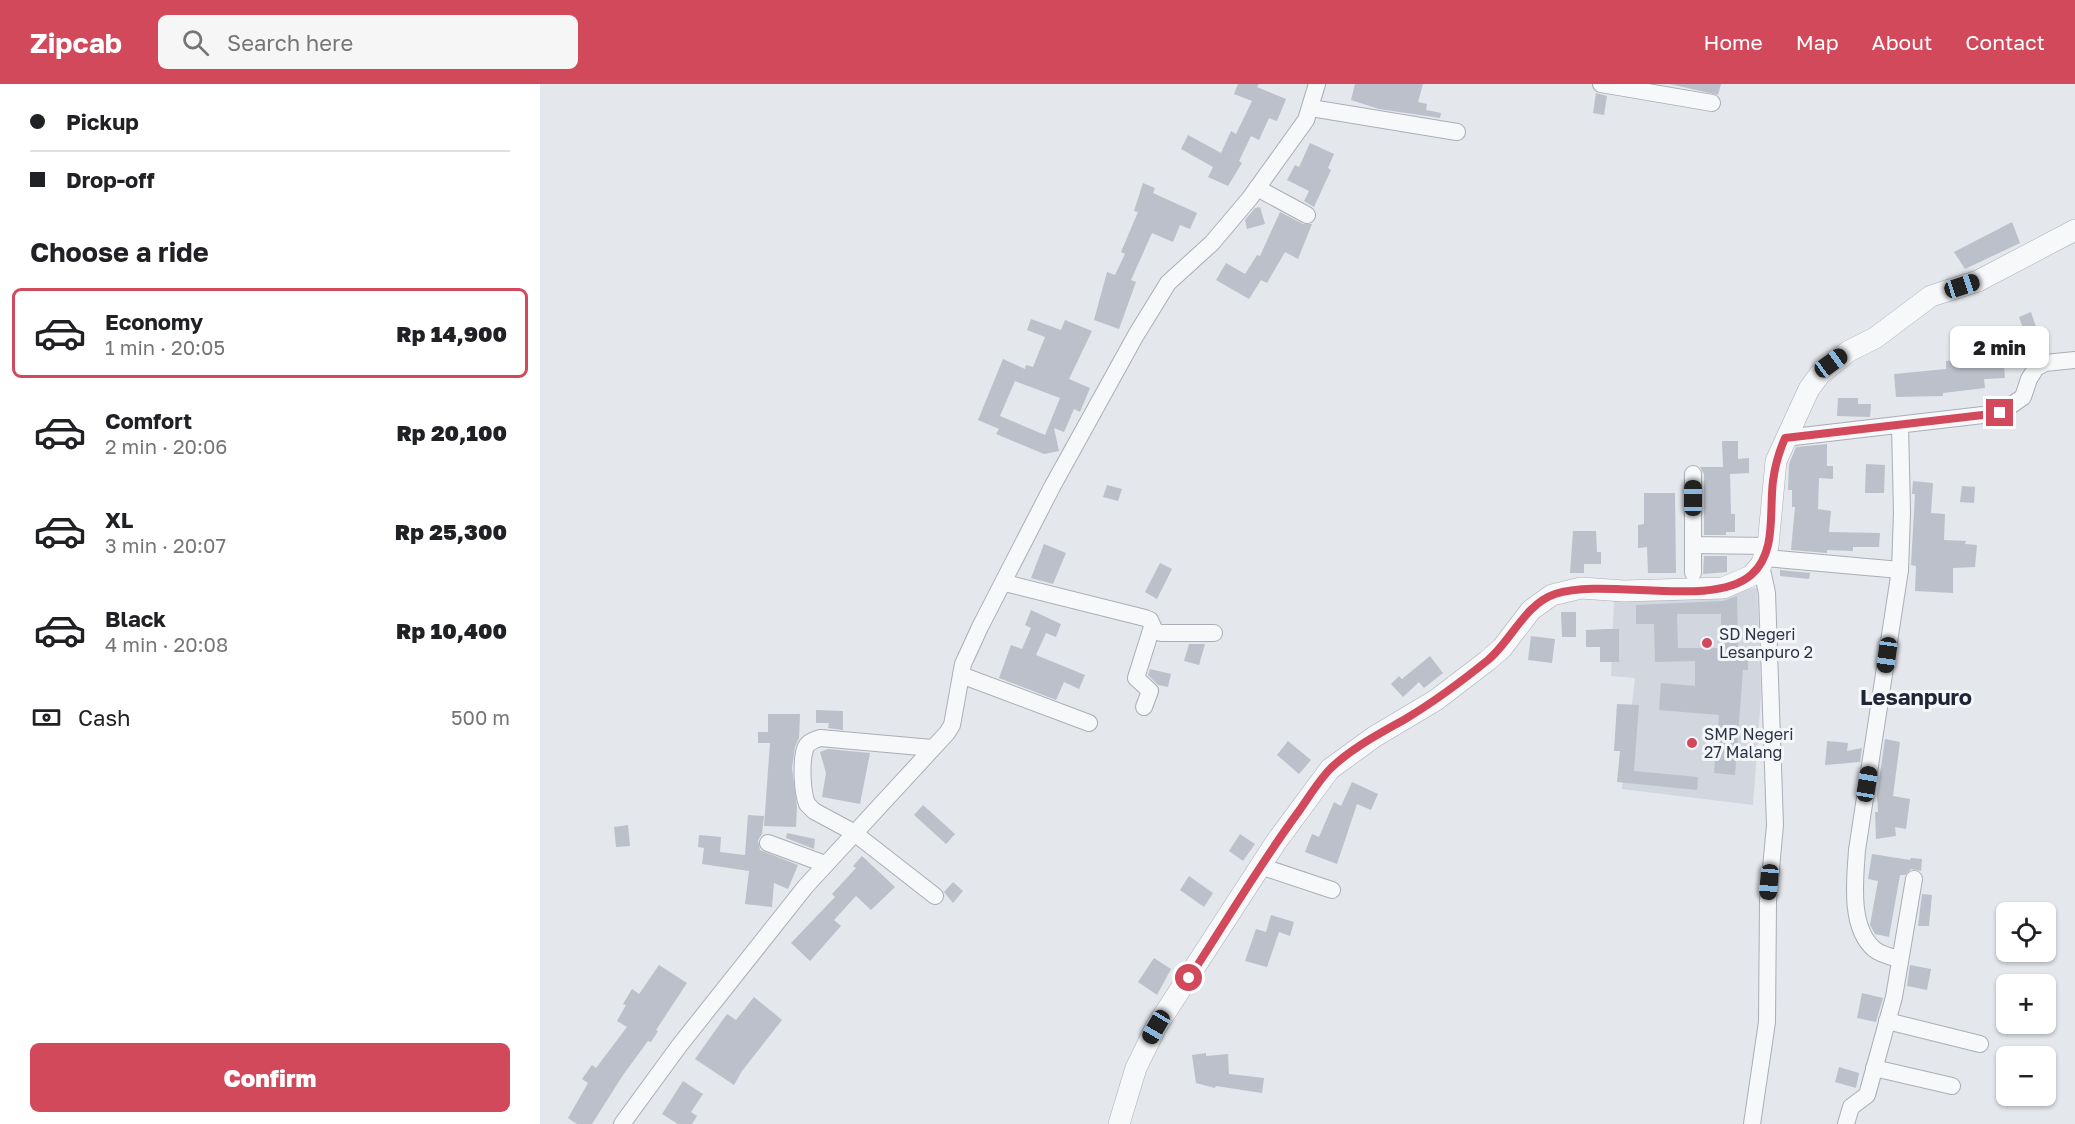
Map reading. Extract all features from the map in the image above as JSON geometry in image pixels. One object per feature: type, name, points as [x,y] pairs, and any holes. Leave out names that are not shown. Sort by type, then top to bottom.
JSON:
[{"type":"street","points":[[622,1124],[679,1046],[825,864],[933,748],[952,724],[961,675],[980,627],[1005,583],[1067,458],[1168,283],[1212,243],[1257,188],[1306,120],[1317,84]]},
{"type":"street","points":[[1602,84],[1712,103]]},
{"type":"street","points":[[1311,108],[1457,132]]},
{"type":"street","points":[[1257,188],[1307,215]]},
{"type":"street","points":[[1752,1124],[1767,1022],[1768,901],[1775,825],[1764,556],[1774,471],[1785,438],[1820,374],[1849,351],[1875,338],[1931,296],[1978,281],[2075,230]]},
{"type":"street","points":[[1785,438],[2000,413],[2023,397],[2029,379],[2036,368],[2045,363],[2075,360]]},
{"type":"street","points":[[1900,425],[1900,570],[1857,850],[1854,893],[1863,933],[1874,949],[1900,959]]},
{"type":"street","points":[[1693,474],[1694,573]]},
{"type":"street","points":[[1693,545],[1764,556],[1900,570]]},
{"type":"street","points":[[1119,1124],[1147,1044],[1260,866],[1330,768],[1374,737],[1436,700],[1471,674],[1502,648],[1531,610],[1552,595],[1581,588],[1624,591],[1723,588],[1743,581],[1764,556]]},
{"type":"street","points":[[1005,583],[1145,618],[1150,620],[1155,631],[1170,635],[1214,633]]},
{"type":"street","points":[[1144,708],[1150,691],[1136,678],[1152,627]]},
{"type":"street","points":[[961,675],[1089,723]]},
{"type":"street","points":[[933,748],[820,738],[805,748],[804,759],[807,804],[814,811],[853,832],[935,896]]},
{"type":"street","points":[[768,843],[825,864]]},
{"type":"street","points":[[1260,866],[1332,890]]},
{"type":"street","points":[[1846,1124],[1851,1107],[1866,1095],[1874,1068],[1887,1021],[1914,879]]},
{"type":"street","points":[[1887,1021],[1980,1044]]},
{"type":"street","points":[[1874,1068],[1952,1086]]},
{"type":"shaded area","name":"SMP Negeri 27 Malang","points":[[1757,588],[1761,696],[1753,805],[1622,789],[1635,678],[1611,676],[1614,599]]},
{"type":"building","points":[[1238,84],[1259,84],[1257,87],[1286,99],[1277,121],[1269,118],[1259,140],[1251,136],[1239,161],[1242,163],[1228,186],[1208,177],[1213,167],[1181,149],[1188,135],[1221,153],[1231,131],[1236,134],[1252,101],[1234,94]]},
{"type":"building","points":[[1355,84],[1423,84],[1418,102],[1427,104],[1426,110],[1441,113],[1440,118],[1379,109],[1351,100]]},
{"type":"building","points":[[1670,84],[1721,84],[1718,95]]},
{"type":"building","points":[[1596,93],[1607,96],[1604,115],[1593,113]]},
{"type":"building","points":[[1310,143],[1334,154],[1328,168],[1331,170],[1314,207],[1304,201],[1309,191],[1287,180],[1295,165],[1299,167]]},
{"type":"building","points":[[1143,183],[1155,188],[1153,193],[1197,213],[1190,229],[1180,225],[1173,242],[1152,233],[1131,280],[1136,282],[1119,329],[1094,320],[1107,272],[1115,275],[1125,254],[1121,252],[1138,212],[1134,211]]},
{"type":"building","points":[[1260,207],[1265,224],[1247,229],[1245,220],[1255,208]]},
{"type":"building","points":[[1280,212],[1303,224],[1312,224],[1298,259],[1285,252],[1267,283],[1261,280],[1249,299],[1216,280],[1226,263],[1245,274],[1257,255],[1260,256]]},
{"type":"building","points":[[2012,222],[2020,243],[1965,269],[1954,252]]},
{"type":"building","points":[[2031,312],[2039,336],[2027,340],[2019,317]]},
{"type":"building","points":[[1031,319],[1061,330],[1065,320],[1092,331],[1069,379],[1090,388],[1080,412],[1074,409],[1064,432],[1054,428],[1059,451],[1044,454],[996,434],[999,429],[978,420],[1003,359],[1025,369],[1026,365],[1033,367],[1045,337],[1027,330]],"holes":[[[1015,381],[1060,398],[1045,435],[1000,416]]]},
{"type":"building","points":[[1984,345],[1985,356],[2003,354],[2005,378],[1984,379],[1985,388],[1943,393],[1943,396],[1896,397],[1894,374],[1946,369],[1946,361],[1968,359],[1966,347]]},
{"type":"building","points":[[1838,398],[1858,398],[1858,404],[1871,404],[1870,417],[1837,416]]},
{"type":"building","points":[[1722,441],[1738,441],[1738,459],[1749,458],[1749,473],[1730,474],[1731,514],[1735,514],[1735,532],[1726,532],[1726,535],[1704,535],[1704,474],[1700,467],[1723,467]]},
{"type":"building","points":[[1827,444],[1827,466],[1833,466],[1833,479],[1819,478],[1818,509],[1831,511],[1829,532],[1880,533],[1879,547],[1853,547],[1853,551],[1827,550],[1827,553],[1791,550],[1795,507],[1792,507],[1792,490],[1788,490],[1789,464],[1796,447]]},
{"type":"building","points":[[1866,464],[1885,465],[1884,493],[1865,493]]},
{"type":"building","points":[[1913,481],[1933,483],[1931,513],[1945,514],[1944,540],[1966,541],[1965,544],[1977,545],[1975,567],[1953,568],[1953,593],[1915,591],[1916,566],[1911,565],[1915,494],[1912,494]]},
{"type":"building","points":[[1107,485],[1122,489],[1118,501],[1103,497]]},
{"type":"building","points":[[1962,486],[1975,487],[1974,503],[1960,502]]},
{"type":"building","points":[[1644,493],[1675,493],[1676,573],[1648,573],[1647,547],[1638,548],[1638,525],[1644,524]]},
{"type":"building","points":[[1573,531],[1596,531],[1597,552],[1601,552],[1601,564],[1584,564],[1584,573],[1570,573]]},
{"type":"building","points":[[1044,544],[1066,553],[1053,584],[1031,578]]},
{"type":"building","points":[[1704,556],[1727,556],[1727,572],[1703,574]]},
{"type":"building","points":[[1160,563],[1172,569],[1157,599],[1145,592]]},
{"type":"building","points":[[1780,570],[1810,573],[1809,579],[1780,576]]},
{"type":"building","points":[[1737,596],[1738,647],[1748,647],[1748,670],[1743,670],[1735,775],[1714,773],[1719,715],[1659,710],[1661,683],[1695,686],[1695,661],[1655,662],[1654,624],[1636,624],[1636,605],[1723,601]],"holes":[[[1677,614],[1721,614],[1721,648],[1678,648]]]},
{"type":"building","points":[[1031,610],[1061,624],[1056,637],[1046,633],[1036,655],[1085,675],[1079,689],[1064,682],[1056,700],[999,678],[1011,645],[1022,649],[1031,628],[1025,625]]},
{"type":"building","points":[[1561,612],[1576,612],[1576,637],[1562,637]]},
{"type":"building","points":[[1619,629],[1619,662],[1600,662],[1600,647],[1586,647],[1586,630]]},
{"type":"building","points":[[1531,636],[1555,639],[1552,663],[1528,660]]},
{"type":"building","points":[[1189,644],[1205,644],[1199,665],[1184,661]]},
{"type":"building","points":[[1430,656],[1443,673],[1424,688],[1419,682],[1403,697],[1391,684],[1399,676],[1402,679]]},
{"type":"building","points":[[1150,669],[1171,674],[1168,687],[1158,685],[1148,675]]},
{"type":"building","points":[[1617,704],[1639,705],[1634,771],[1698,777],[1697,790],[1617,782],[1620,751],[1614,751]]},
{"type":"building","points":[[816,710],[843,711],[843,730],[828,728],[829,723],[816,723]]},
{"type":"building","points":[[768,714],[800,714],[799,738],[795,747],[792,768],[797,807],[796,827],[764,826],[770,743],[758,743],[758,732],[768,732]]},
{"type":"building","points":[[1885,739],[1900,742],[1893,796],[1910,799],[1906,829],[1895,827],[1896,836],[1876,839],[1875,812],[1878,812],[1877,795]]},
{"type":"building","points":[[1288,741],[1311,760],[1299,774],[1277,755]]},
{"type":"building","points":[[1827,741],[1848,743],[1847,751],[1862,748],[1860,762],[1825,765]]},
{"type":"building","points":[[828,749],[870,753],[860,804],[822,797],[826,773],[820,752]]},
{"type":"building","points":[[1352,782],[1378,794],[1371,810],[1357,804],[1337,864],[1305,852],[1312,834],[1319,837],[1334,802],[1341,806]]},
{"type":"building","points":[[923,805],[955,834],[946,844],[914,815]]},
{"type":"building","points":[[748,815],[764,816],[762,834],[758,840],[760,850],[798,865],[788,889],[774,883],[772,907],[745,904],[749,871],[702,864],[704,848],[698,847],[699,835],[721,837],[720,852],[745,855]]},
{"type":"building","points":[[628,825],[630,846],[616,847],[614,827]]},
{"type":"building","points":[[787,833],[815,839],[814,849],[786,838]]},
{"type":"building","points":[[1240,834],[1255,844],[1243,861],[1229,851]]},
{"type":"building","points":[[1872,854],[1910,860],[1911,858],[1922,859],[1921,871],[1911,869],[1905,875],[1900,875],[1889,937],[1875,934],[1870,925],[1878,881],[1868,879]]},
{"type":"building","points":[[862,856],[895,887],[871,910],[856,896],[834,920],[841,926],[810,961],[791,943],[835,897],[832,894],[856,868],[853,866]]},
{"type":"building","points":[[1189,876],[1213,893],[1204,907],[1180,890]]},
{"type":"building","points":[[953,882],[963,891],[953,903],[944,892]]},
{"type":"building","points":[[1922,894],[1932,895],[1929,926],[1918,926]]},
{"type":"building","points":[[1271,915],[1294,922],[1290,936],[1279,932],[1267,967],[1245,961],[1256,929],[1266,932]]},
{"type":"building","points":[[1154,958],[1171,969],[1157,995],[1138,982]]},
{"type":"building","points":[[659,965],[687,983],[656,1030],[658,1031],[651,1042],[648,1041],[623,1075],[592,1124],[577,1124],[568,1118],[588,1083],[582,1079],[592,1065],[596,1068],[627,1027],[617,1021],[632,989],[639,994]]},
{"type":"building","points":[[1910,965],[1931,969],[1927,990],[1907,986]]},
{"type":"building","points":[[1862,993],[1883,998],[1876,1022],[1857,1018]]},
{"type":"building","points":[[754,997],[782,1020],[742,1071],[734,1085],[695,1059],[727,1014],[736,1020]]},
{"type":"building","points":[[1206,1053],[1206,1056],[1228,1054],[1229,1074],[1264,1078],[1262,1093],[1216,1086],[1215,1088],[1196,1083],[1192,1055]]},
{"type":"building","points":[[1839,1067],[1859,1073],[1856,1088],[1835,1082]]},
{"type":"building","points":[[683,1081],[703,1094],[691,1112],[697,1116],[692,1124],[678,1124],[662,1114]]},
{"type":"place","name":"SD Negeri Lesanpuro 2","points":[[1707,643]]},
{"type":"place","name":"SMP Negeri 27 Malang","points":[[1692,743]]},
{"type":"district","name":"Lesanpuro","points":[[1916,696]]},
{"type":"route","points":[[1189,978],[1276,842],[1330,768],[1349,753],[1436,700],[1487,661],[1502,648],[1531,610],[1542,601],[1552,595],[1581,588],[1624,591],[1723,588],[1751,576],[1765,558],[1768,546],[1773,480],[1776,461],[1785,438],[2000,413]]}]
